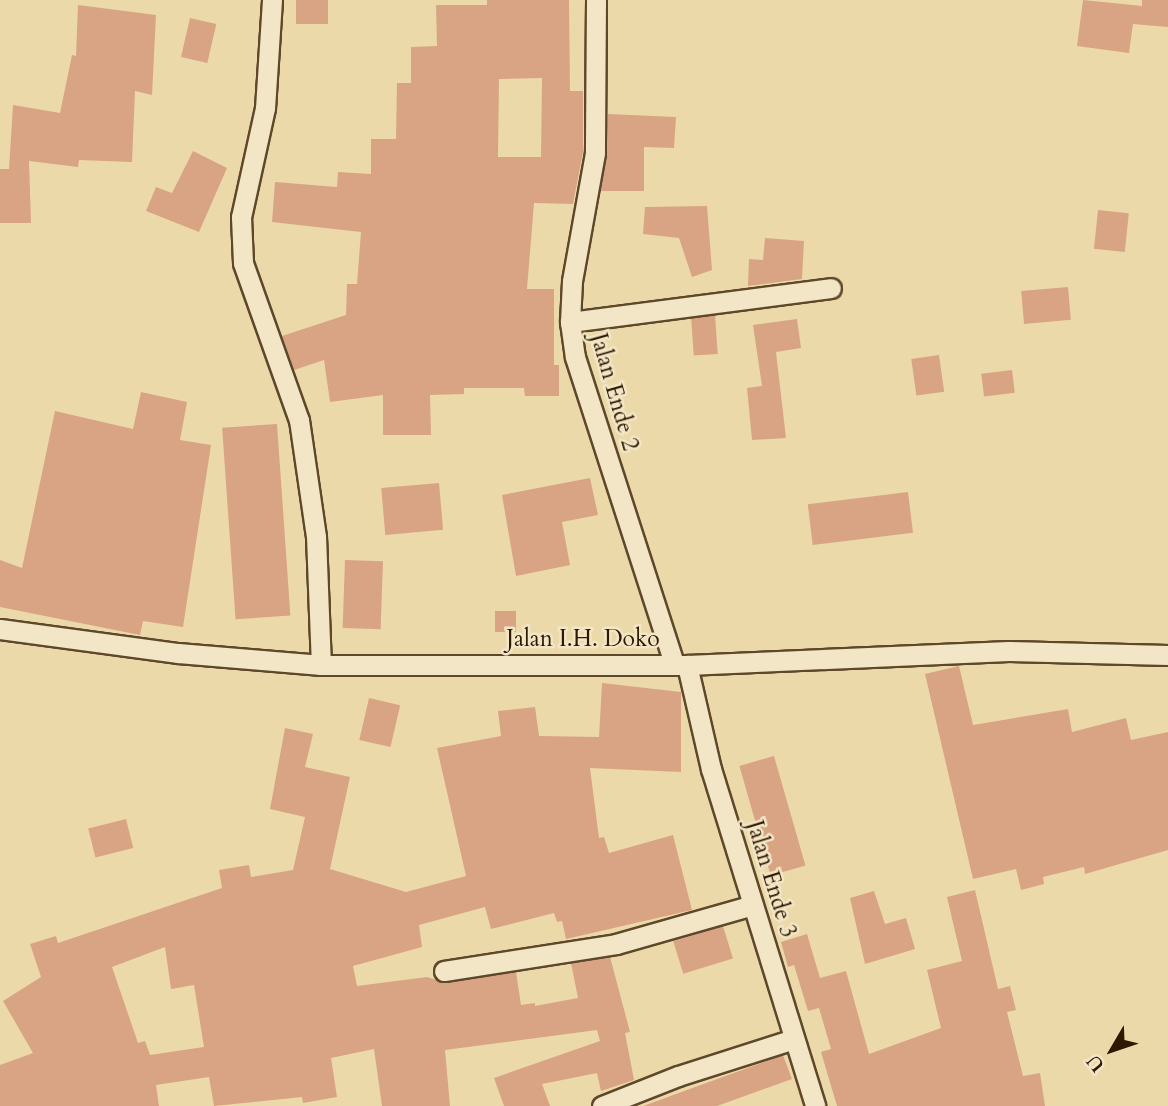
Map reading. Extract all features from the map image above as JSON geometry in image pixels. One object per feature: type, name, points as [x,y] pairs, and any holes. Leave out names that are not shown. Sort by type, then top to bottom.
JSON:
[{"type":"street","points":[[272,0],[265,108],[241,217],[243,263],[299,420],[316,537],[321,665]]},
{"type":"street","name":"Jalan Ende 2","points":[[596,0],[594,153],[572,281],[570,322],[575,357],[680,664]]},
{"type":"street","points":[[570,322],[831,288]]},
{"type":"street","name":"Jalan I.H. Doko","points":[[0,629],[178,653],[321,665],[680,664],[1009,651],[1168,655]]},
{"type":"street","name":"Jalan Ende 3","points":[[680,664],[815,1106]]},
{"type":"street","points":[[444,971],[617,944],[753,905]]},
{"type":"street","points":[[602,1106],[678,1076],[794,1040]]},
{"type":"building","points":[[296,0],[328,0],[328,24],[296,24]]},
{"type":"building","points":[[487,0],[569,0],[570,91],[583,91],[583,152],[573,204],[534,203],[527,289],[554,289],[554,365],[559,365],[559,396],[525,396],[524,388],[464,388],[464,394],[430,395],[431,435],[383,435],[383,395],[330,402],[324,360],[294,370],[282,336],[346,315],[347,284],[357,284],[361,232],[272,222],[275,182],[337,187],[338,172],[371,174],[371,139],[396,139],[397,83],[411,83],[411,47],[437,46],[436,5],[487,5]],"holes":[[[542,78],[541,157],[498,157],[499,79]]]},
{"type":"building","points":[[1083,0],[1142,6],[1142,0],[1168,0],[1168,27],[1133,24],[1129,53],[1077,46]]},
{"type":"building","points":[[78,5],[156,15],[152,95],[135,91],[132,162],[79,160],[78,167],[29,161],[31,223],[0,223],[0,169],[9,169],[13,105],[60,113],[72,55],[76,56]]},
{"type":"building","points":[[190,18],[216,24],[207,63],[181,57]]},
{"type":"building","points":[[608,114],[676,117],[674,148],[644,147],[644,191],[601,191]]},
{"type":"building","points":[[193,151],[227,168],[199,232],[146,211],[156,187],[172,193]]},
{"type":"building","points":[[707,206],[712,270],[692,277],[679,238],[643,234],[645,207]]},
{"type":"building","points":[[1098,210],[1129,213],[1125,252],[1094,249]]},
{"type":"building","points":[[765,238],[804,241],[802,279],[748,286],[749,259],[763,260]]},
{"type":"building","points":[[1068,287],[1071,320],[1024,324],[1021,291]]},
{"type":"building","points":[[715,315],[718,354],[694,356],[691,317]]},
{"type":"building","points":[[797,319],[801,348],[776,352],[786,438],[752,440],[747,388],[762,386],[753,325]]},
{"type":"building","points":[[939,355],[944,392],[916,396],[911,359]]},
{"type":"building","points":[[1012,370],[1015,393],[984,397],[981,374]]},
{"type":"building","points":[[141,392],[187,402],[180,440],[211,445],[183,627],[143,621],[140,635],[0,607],[0,560],[22,568],[55,411],[133,429]]},
{"type":"building","points":[[277,424],[290,616],[236,619],[222,428]]},
{"type":"building","points":[[590,478],[598,515],[562,522],[570,565],[516,576],[502,495]]},
{"type":"building","points":[[439,483],[443,530],[385,535],[381,488]]},
{"type":"building","points":[[908,492],[913,533],[813,545],[808,504]]},
{"type":"building","points":[[345,560],[383,561],[381,629],[343,628]]},
{"type":"building","points":[[495,611],[516,611],[516,632],[495,632]]},
{"type":"building","points":[[959,666],[973,725],[1068,709],[1072,732],[1126,718],[1131,740],[1168,732],[1168,850],[1085,874],[1084,867],[1043,877],[1044,884],[1021,890],[1016,869],[973,879],[925,674]]},
{"type":"building","points":[[602,683],[681,692],[681,772],[590,768],[599,838],[604,837],[609,853],[673,835],[692,910],[566,939],[562,921],[557,922],[554,913],[491,929],[485,907],[419,925],[422,947],[353,966],[357,986],[427,977],[446,983],[516,972],[521,1005],[535,1003],[535,1006],[578,998],[571,963],[610,957],[630,1032],[625,1033],[634,1080],[601,1091],[597,1073],[542,1084],[550,1106],[504,1106],[494,1078],[600,1041],[597,1030],[445,1050],[450,1106],[382,1106],[374,1049],[331,1058],[337,1097],[303,1103],[302,1097],[214,1106],[209,1077],[156,1085],[159,1106],[0,1106],[0,1065],[33,1053],[3,1001],[41,977],[30,944],[56,936],[58,943],[222,888],[219,870],[249,865],[251,877],[293,870],[305,817],[270,809],[285,728],[313,734],[305,767],[350,777],[330,869],[406,892],[466,876],[437,748],[501,736],[498,711],[535,707],[539,736],[599,737]],"holes":[[[165,947],[171,989],[194,985],[204,1047],[150,1055],[145,1041],[138,1043],[112,967]]]},
{"type":"building","points":[[369,698],[400,705],[391,747],[359,740]]},
{"type":"building","points":[[774,756],[805,866],[771,876],[739,766]]},
{"type":"building","points":[[126,819],[133,848],[95,858],[88,828]]},
{"type":"building","points":[[975,890],[998,989],[1010,986],[1016,1010],[1007,1012],[1023,1076],[1040,1073],[1045,1106],[837,1106],[821,1052],[831,1049],[819,1008],[808,1011],[794,965],[788,967],[781,942],[807,934],[820,978],[846,971],[869,1054],[941,1028],[927,970],[962,961],[947,897]]},
{"type":"building","points":[[874,891],[885,924],[906,918],[915,949],[865,964],[850,898]]},
{"type":"building","points":[[723,926],[733,959],[683,974],[673,941]]},
{"type":"building","points":[[783,1055],[792,1079],[717,1106],[643,1106]]}]
